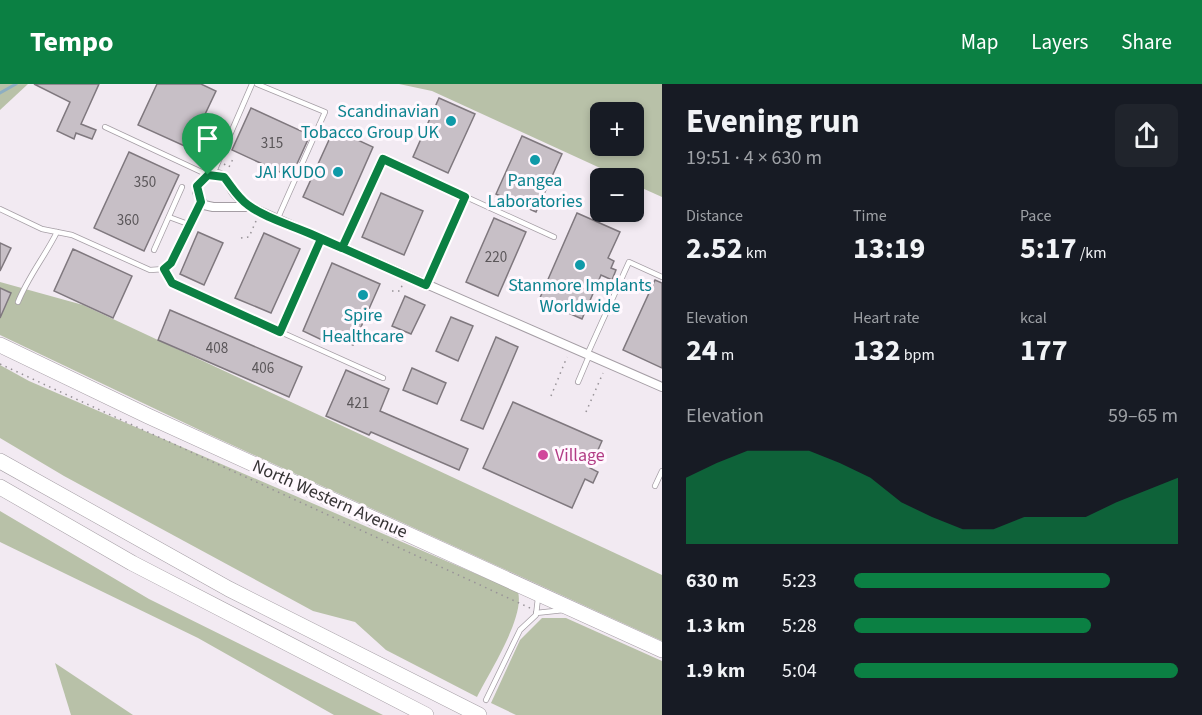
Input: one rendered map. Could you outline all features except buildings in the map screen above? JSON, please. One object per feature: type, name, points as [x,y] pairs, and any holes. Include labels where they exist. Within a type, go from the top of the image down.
[{"type":"highway","name":"North Western Avenue","points":[[0,345],[148,416],[662,650]]},
{"type":"highway","points":[[0,461],[219,584],[478,715]]},
{"type":"highway","points":[[0,487],[142,569],[426,715]]},
{"type":"street","points":[[250,207],[208,207],[201,202],[197,186],[211,174],[224,177],[230,187],[250,207],[662,387]]},
{"type":"street","points":[[217,207],[229,197],[230,187]]},
{"type":"lane","points":[[105,127],[211,174],[252,84]]},
{"type":"lane","points":[[257,84],[325,112],[278,220]]},
{"type":"lane","points":[[342,248],[383,159],[554,237]]},
{"type":"lane","points":[[154,250],[182,187]]},
{"type":"lane","points":[[426,285],[465,197]]},
{"type":"lane","points":[[0,209],[42,229],[72,235],[150,270],[164,269],[171,263],[188,224],[201,202]]},
{"type":"lane","points":[[169,216],[188,224]]},
{"type":"lane","points":[[18,302],[28,279],[46,255],[57,232]]},
{"type":"lane","points":[[280,332],[321,239]]},
{"type":"lane","points":[[578,382],[629,262],[662,277]]},
{"type":"lane","points":[[164,269],[172,283],[382,378]]},
{"type":"lane","points":[[655,486],[662,471]]},
{"type":"lane","points":[[486,700],[520,630],[536,614],[539,594]]},
{"type":"lane","points":[[536,614],[573,610]]},
{"type":"path","points":[[218,162],[229,167],[233,159]]},
{"type":"path","points":[[241,238],[249,237],[261,212]]},
{"type":"path","points":[[392,291],[400,291],[405,276]]},
{"type":"path","points":[[551,396],[571,348]]},
{"type":"path","points":[[0,364],[528,606],[536,614]]},
{"type":"path","points":[[586,412],[607,364]]},
{"type":"green space","points":[[0,84],[28,84],[0,110]]},
{"type":"green space","points":[[399,84],[662,84],[662,197],[644,189],[644,168],[600,168],[432,91]]},
{"type":"green space","points":[[0,282],[83,305],[662,575],[662,641],[208,434],[0,335]]},
{"type":"green space","points":[[0,365],[29,381],[518,592],[519,603],[511,630],[477,697],[386,650],[355,622],[313,611],[64,476],[0,438]]},
{"type":"green space","points":[[0,511],[149,599],[383,715],[334,715],[198,638],[0,542]]},
{"type":"green space","points":[[542,618],[566,618],[662,661],[662,715],[516,715],[491,703],[520,640]]},
{"type":"green space","points":[[55,663],[133,715],[71,715]]},
{"type":"waterway","points":[[0,93],[16,84]]},
{"type":"place","name":"Scandinavian Tobacco Group UK","points":[[451,121]]},
{"type":"place","name":"Pangea Laboratories","points":[[535,160]]},
{"type":"place","name":"JAI KUDO","points":[[338,172]]},
{"type":"place","name":"Stanmore Implants Worldwide","points":[[580,265]]},
{"type":"place","name":"Spire Healthcare","points":[[363,295]]},
{"type":"place","name":"Village","points":[[543,455]]},
{"type":"route","points":[[208,175],[199,181],[197,192],[201,202],[195,208],[171,263],[164,269],[166,275],[172,283],[280,332],[321,239],[342,248],[383,159],[465,197],[426,285],[321,239],[278,220],[250,207],[236,195],[224,177],[208,175]]}]
